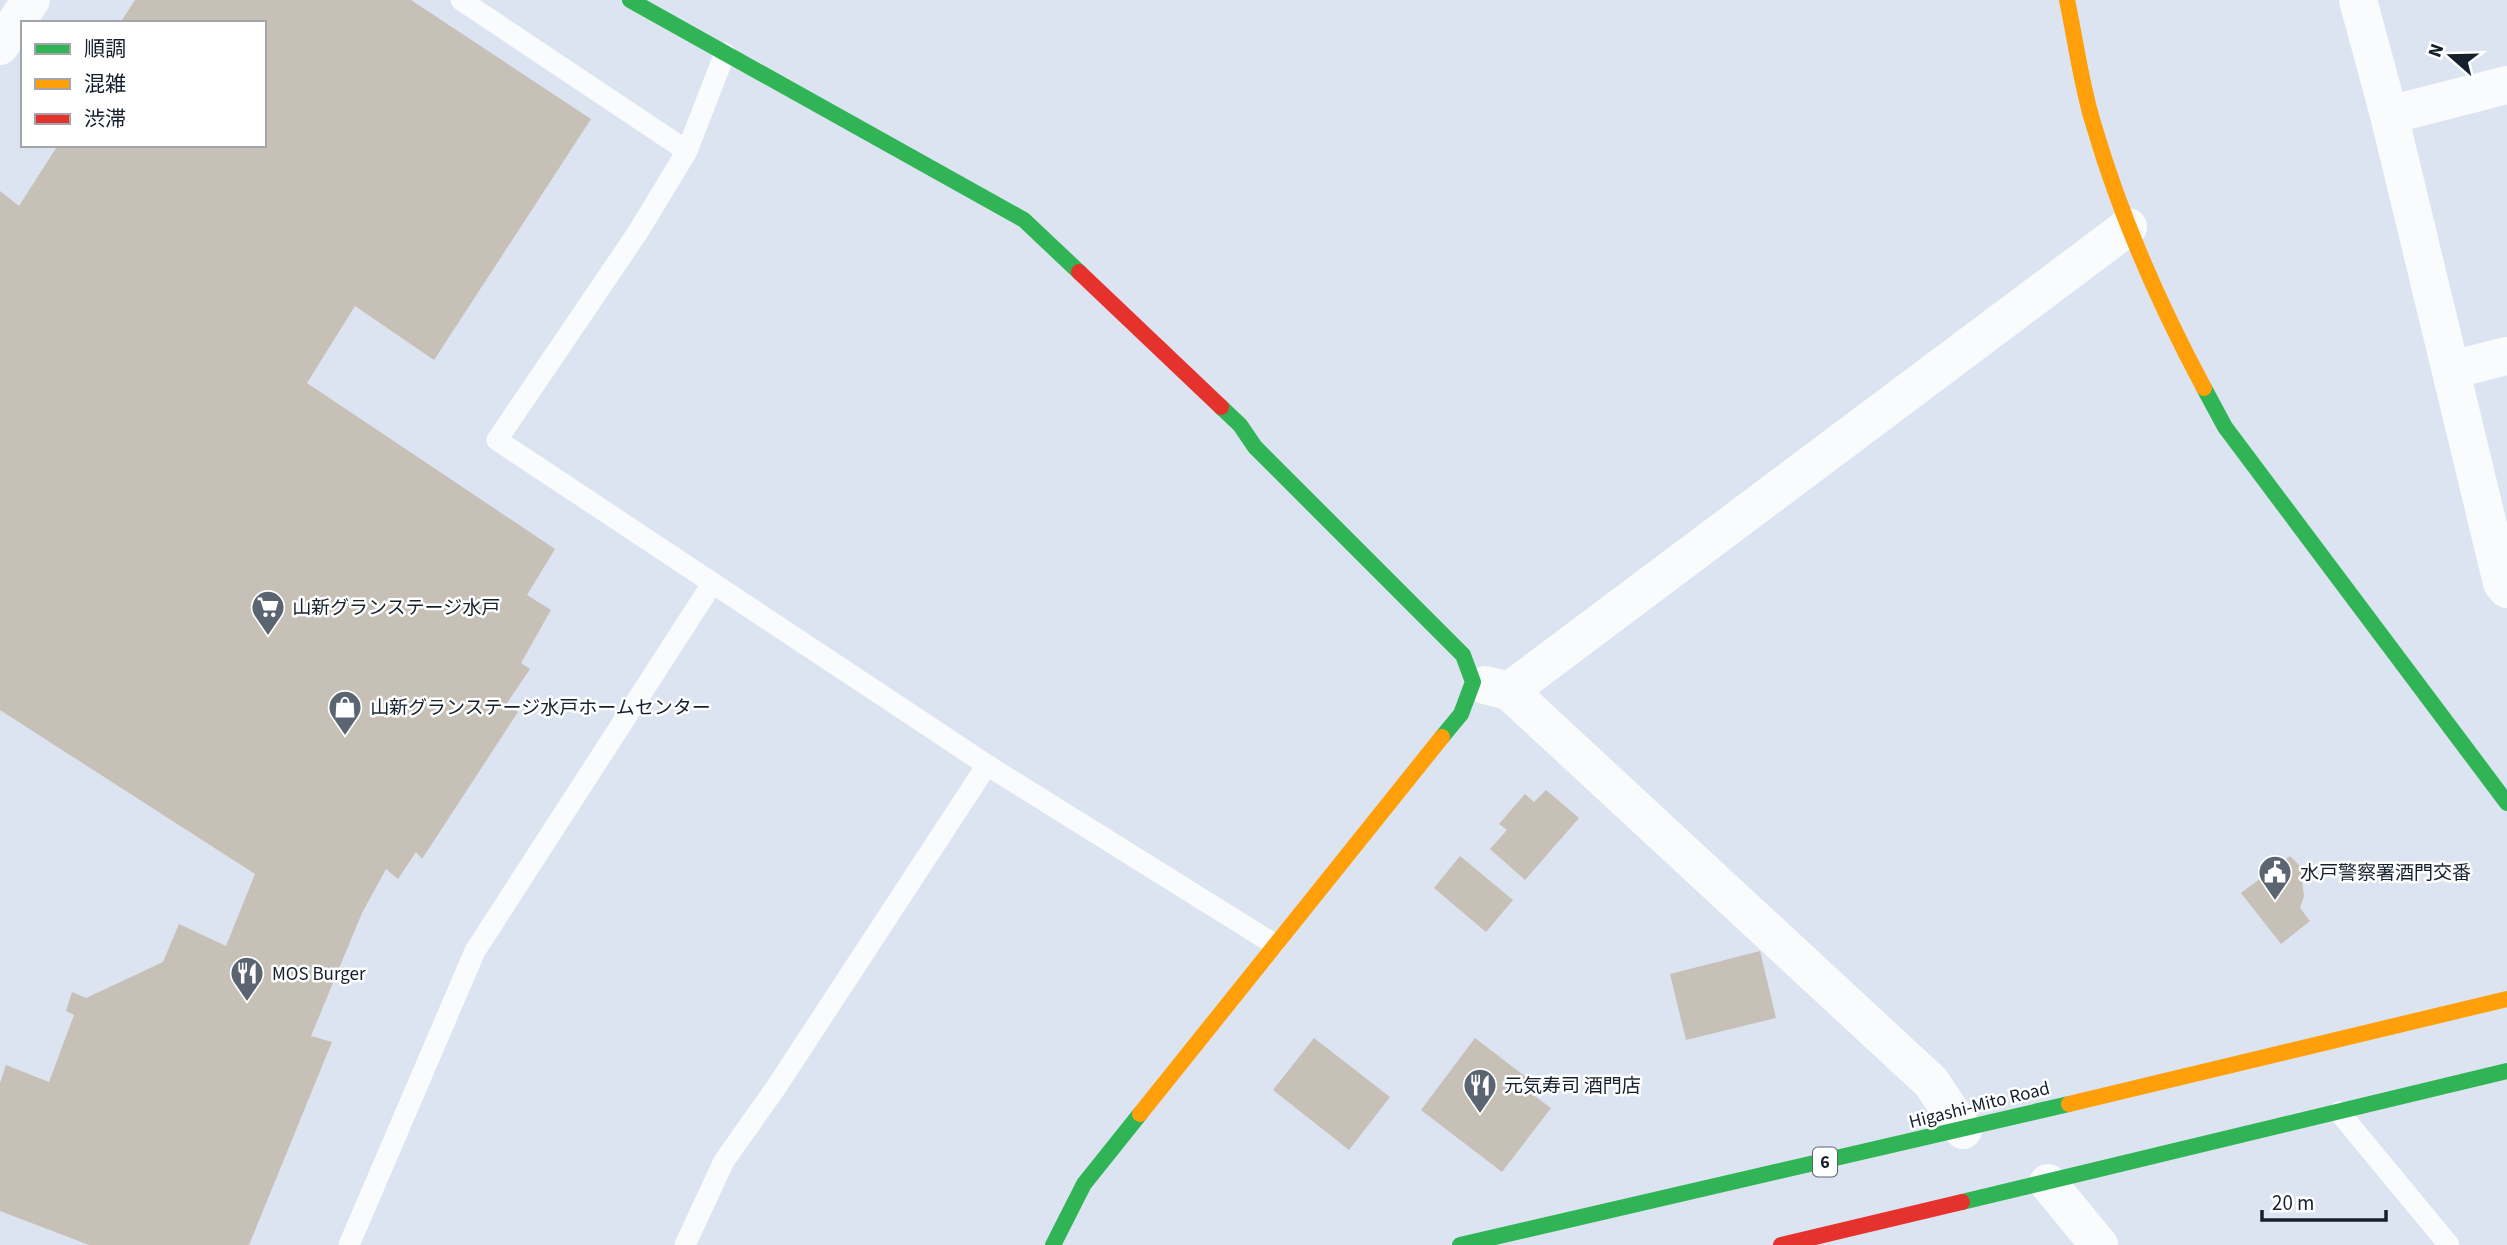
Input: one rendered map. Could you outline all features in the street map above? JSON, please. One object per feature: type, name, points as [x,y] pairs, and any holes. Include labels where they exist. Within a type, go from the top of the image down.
[{"type":"main road","points":[[630,0],[1034,228],[1240,425],[1255,447],[1463,655],[1473,682],[1461,714],[1084,1184],[1053,1245]]},
{"type":"main road","points":[[2067,0],[2093,124],[2128,227],[2164,314],[2225,427],[2507,803]]},
{"type":"main road","name":"Higashi-Mito Road","points":[[1460,1245],[1964,1130],[2507,999]]},
{"type":"main road","points":[[1781,1245],[2507,1071]]},
{"type":"street","points":[[0,46],[31,0]]},
{"type":"street","points":[[2358,0],[2389,115],[2502,583],[2507,589]]},
{"type":"street","points":[[2389,115],[2507,85]]},
{"type":"street","points":[[1509,691],[2128,227]]},
{"type":"street","points":[[2451,370],[2507,356]]},
{"type":"street","points":[[1473,682],[1509,691],[1931,1082],[1964,1130]]},
{"type":"street","points":[[2048,1183],[2099,1245]]},
{"type":"lane","points":[[461,0],[687,151]]},
{"type":"lane","points":[[725,53],[687,151],[638,232],[497,440],[987,765],[1274,944]]},
{"type":"lane","points":[[349,1245],[475,951],[712,584]]},
{"type":"lane","points":[[685,1245],[724,1161],[775,1089],[987,765]]},
{"type":"lane","points":[[2339,1112],[2449,1245]]},
{"type":"building","name":"山新グランステージ水戸","points":[[135,0],[411,0],[591,119],[434,360],[355,306],[307,383],[555,549],[527,595],[551,610],[521,663],[530,669],[507,703],[518,712],[422,859],[416,852],[398,879],[386,869],[362,913],[311,1036],[332,1042],[249,1245],[89,1245],[0,1211],[0,1083],[6,1065],[49,1082],[74,1015],[66,1011],[72,992],[86,998],[163,962],[179,924],[226,946],[255,874],[0,710],[0,191],[19,206],[57,147],[266,147],[266,21],[121,21]]},
{"type":"building","points":[[1546,790],[1579,818],[1525,880],[1490,849],[1507,830],[1499,824],[1525,794],[1534,802]]},
{"type":"building","points":[[1460,856],[1513,900],[1486,932],[1434,888]]},
{"type":"building","name":"水戸警察署酒門交番","points":[[2290,856],[2300,866],[2304,896],[2300,908],[2310,921],[2281,944],[2241,893]]},
{"type":"building","points":[[1760,951],[1776,1018],[1686,1040],[1670,974]]},
{"type":"building","points":[[1314,1038],[1390,1097],[1349,1150],[1273,1090]]},
{"type":"building","points":[[1475,1038],[1535,1084],[1529,1092],[1551,1108],[1502,1172],[1421,1110]]},
{"type":"traffic: fast","points":[[630,0],[1024,220],[1079,272]]},
{"type":"traffic: fast","points":[[2204,388],[2225,427],[2507,803]]},
{"type":"traffic: fast","points":[[1221,407],[1240,425],[1255,447],[1463,655],[1473,682],[1461,714],[1442,737]]},
{"type":"traffic: fast","points":[[1962,1202],[2507,1071]]},
{"type":"traffic: fast","points":[[1460,1245],[2069,1104]]},
{"type":"traffic: fast","points":[[1053,1245],[1084,1184],[1140,1114]]},
{"type":"traffic: slow","points":[[2067,0],[2089,111],[2116,194],[2157,292],[2204,388]]},
{"type":"traffic: slow","points":[[1140,1114],[1442,737]]},
{"type":"traffic: slow","points":[[2069,1104],[2507,999]]},
{"type":"traffic: jam","points":[[1079,272],[1221,407]]},
{"type":"traffic: jam","points":[[1781,1245],[1962,1202]]},
{"type":"place","name":"山新グランステージ水戸","points":[[268,637]]},
{"type":"place","name":"山新グランステージ水戸ホームセンター","points":[[345,737]]},
{"type":"place","name":"水戸警察署酒門交番","points":[[2275,902]]},
{"type":"place","name":"MOS Burger","points":[[247,1003]]},
{"type":"place","name":"元気寿司 酒門店","points":[[1480,1115]]}]
